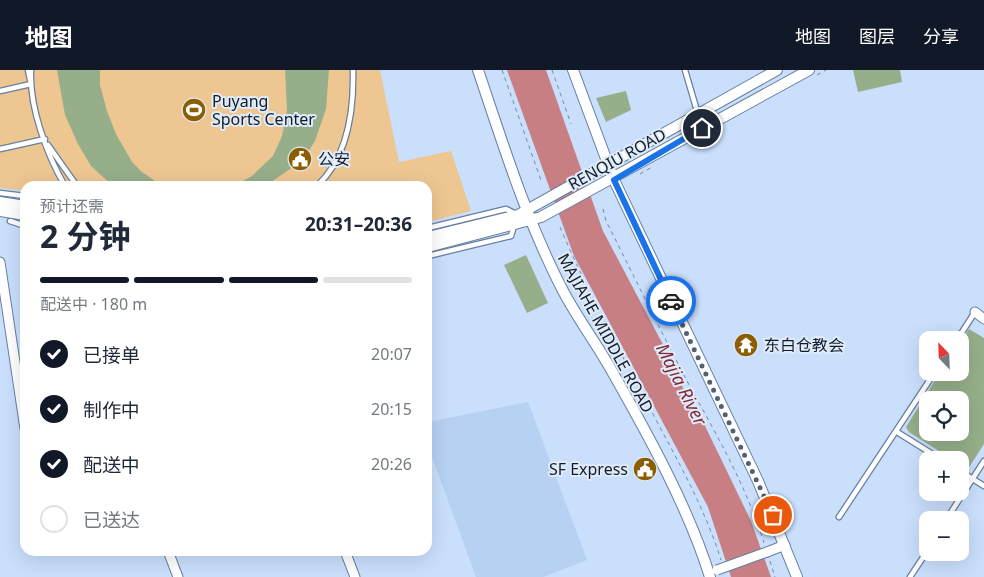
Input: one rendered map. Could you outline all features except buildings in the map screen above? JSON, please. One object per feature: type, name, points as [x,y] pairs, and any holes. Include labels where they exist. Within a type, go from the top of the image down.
[{"type":"street","name":"MAJIAHE MIDDLE ROAD","points":[[478,70],[524,213],[536,219],[563,291],[608,365],[681,502],[715,572]]},
{"type":"street","points":[[573,70],[614,180],[758,481],[797,577]]},
{"type":"street","name":"RENQIU ROAD","points":[[432,246],[524,213],[777,70]]},
{"type":"street","name":"RENQIU ROAD","points":[[432,236],[524,213],[536,219],[614,180],[702,128],[809,70]]},
{"type":"street","points":[[0,202],[20,205]]},
{"type":"street","points":[[0,211],[20,214]]},
{"type":"street","points":[[0,262],[20,396]]},
{"type":"street","points":[[975,312],[984,319]]},
{"type":"street","points":[[715,572],[784,545]]},
{"type":"street","points":[[170,556],[178,577]]},
{"type":"street","points":[[347,556],[355,577]]},
{"type":"lane","points":[[28,70],[49,155],[62,181]]},
{"type":"lane","points":[[31,84],[32,70]]},
{"type":"lane","points":[[320,181],[336,160],[346,135],[351,114],[353,70]]},
{"type":"lane","points":[[685,70],[702,128]]},
{"type":"lane","points":[[0,91],[31,84]]},
{"type":"lane","points":[[0,150],[45,140]]},
{"type":"lane","points":[[45,140],[74,181]]},
{"type":"lane","points":[[0,193],[20,195]]},
{"type":"lane","points":[[432,227],[506,209],[524,213],[511,236],[432,255]]},
{"type":"lane","points":[[10,222],[20,225]]},
{"type":"lane","points":[[963,331],[975,312]]},
{"type":"lane","points":[[839,517],[929,381]]},
{"type":"lane","points":[[897,432],[928,451]]},
{"type":"lane","points":[[952,511],[984,461]]},
{"type":"lane","points":[[969,477],[984,486]]},
{"type":"lane","points":[[910,577],[921,561]]},
{"type":"path","points":[[502,70],[542,183]]},
{"type":"path","points":[[552,70],[572,124]]},
{"type":"path","points":[[603,209],[606,221],[754,509],[775,577]]},
{"type":"path","points":[[560,227],[582,281],[710,524],[715,572]]},
{"type":"shaded area","name":"Puyang Sports Center","points":[[0,70],[380,70],[399,162],[451,151],[471,211],[432,221],[432,181],[20,181],[20,190],[0,188]]},
{"type":"shaded area","points":[[507,70],[546,70],[603,231],[677,371],[675,372],[688,398],[691,397],[751,521],[771,577],[731,577],[708,507],[574,256]]},
{"type":"shaded area","points":[[528,402],[587,560],[543,577],[476,577],[432,457],[432,421]]},
{"type":"way so far","points":[[671,301],[773,515]]},
{"type":"place","name":"Puyang Sports Center","points":[[194,110]]},
{"type":"place","name":"公安","points":[[300,159]]},
{"type":"place","name":"东白仓教会","points":[[746,345]]},
{"type":"place","name":"SF Express","points":[[645,469]]},
{"type":"route","points":[[671,301],[614,180],[702,128]]},
{"type":"water label","name":"Majia River","points":[[682,384]]}]
